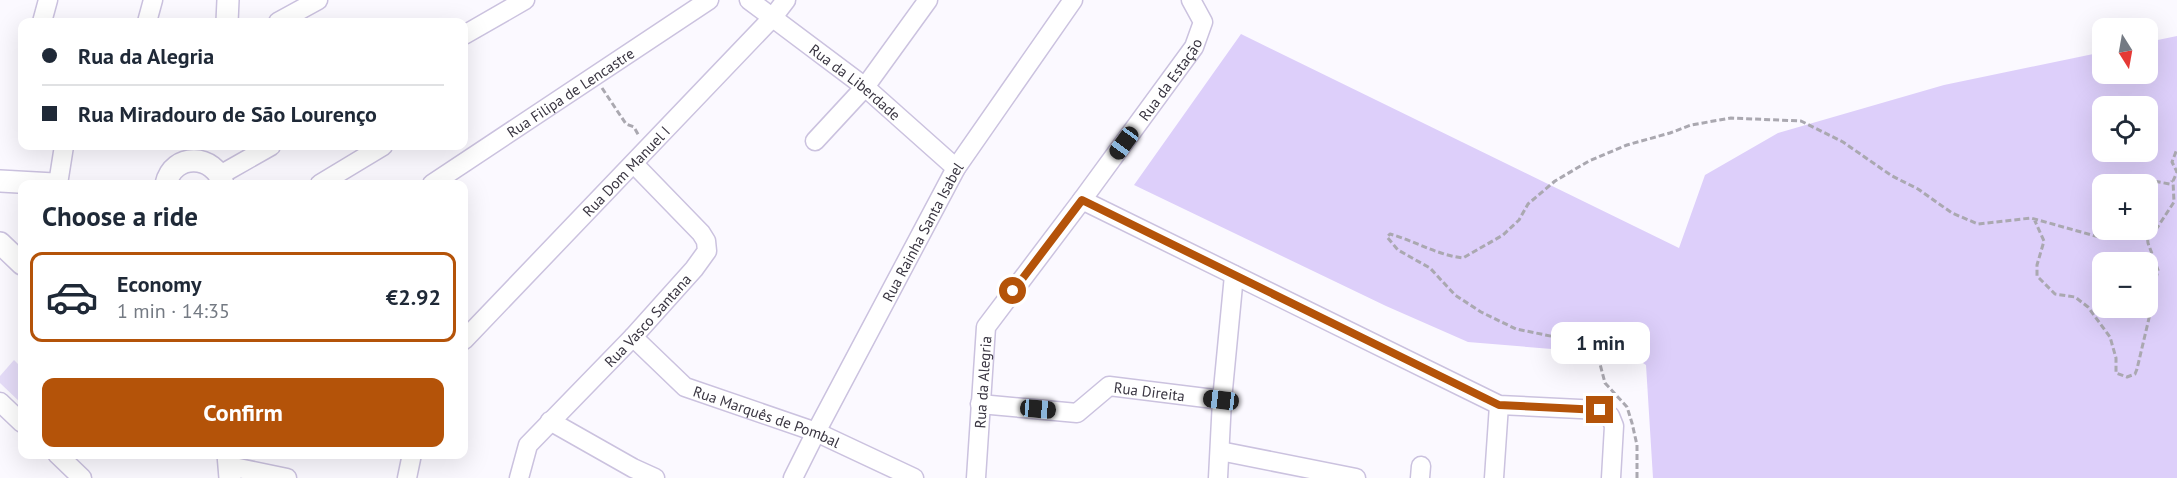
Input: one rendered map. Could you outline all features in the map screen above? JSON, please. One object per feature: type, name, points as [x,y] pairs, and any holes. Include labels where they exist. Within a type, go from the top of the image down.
[{"type":"street","points":[[43,18],[48,0]]},
{"type":"street","points":[[148,18],[153,0]]},
{"type":"street","points":[[227,18],[228,0]]},
{"type":"street","points":[[285,18],[318,0]]},
{"type":"street","points":[[468,33],[525,0]]},
{"type":"street","name":"Rua Filipa de Lencastre","points":[[438,180],[709,0]]},
{"type":"street","name":"Rua da Liberdade","points":[[749,0],[865,87],[956,168]]},
{"type":"street","name":"Rua Dom Manuel I","points":[[468,336],[773,17],[786,0]]},
{"type":"street","points":[[815,141],[865,87],[928,0]]},
{"type":"street","name":"Rua Rainha Santa Isabel","points":[[793,478],[956,168],[1073,0]]},
{"type":"street","name":"Rua da Estação","points":[[1053,238],[1194,47],[1203,22],[1191,0]]},
{"type":"street","points":[[57,180],[63,150]]},
{"type":"street","points":[[169,178],[188,150]]},
{"type":"street","points":[[207,150],[219,176]]},
{"type":"street","points":[[219,176],[264,150]]},
{"type":"street","points":[[327,180],[376,150]]},
{"type":"street","name":"Rua Vasco Santana","points":[[519,478],[528,446],[633,337],[694,269],[707,251],[706,241],[701,233],[640,157]]},
{"type":"street","points":[[169,178],[177,166],[192,160],[200,161],[219,176]]},
{"type":"street","points":[[0,181],[18,182]]},
{"type":"street","points":[[1082,200],[1499,405],[1600,410],[1610,416],[1614,426],[1611,478]]},
{"type":"street","name":"Rua da Alegria","points":[[976,478],[986,327],[1053,238]]},
{"type":"street","points":[[0,243],[18,260]]},
{"type":"street","points":[[1218,478],[1221,400],[1234,274]]},
{"type":"street","name":"Rua Marquês de Pombal","points":[[633,337],[685,387],[816,432],[914,478]]},
{"type":"street","name":"Rua Direita","points":[[980,404],[1077,413],[1109,386],[1221,400]]},
{"type":"street","points":[[0,402],[18,419]]},
{"type":"street","points":[[1494,478],[1499,405]]},
{"type":"street","points":[[550,421],[632,473],[655,478]]},
{"type":"street","points":[[1220,451],[1356,478]]},
{"type":"street","points":[[62,459],[82,478]]},
{"type":"street","points":[[407,478],[411,459]]},
{"type":"street","points":[[227,463],[287,478]]},
{"type":"path","points":[[594,76],[626,124],[634,127],[640,142],[640,157]]},
{"type":"path","points":[[1637,478],[1637,445],[1627,407],[1605,383],[1595,345],[1516,329],[1481,312],[1455,295],[1430,268],[1398,250],[1387,237],[1390,234],[1401,237],[1436,252],[1463,258],[1503,235],[1519,220],[1528,204],[1555,181],[1589,161],[1627,145],[1670,133],[1691,124],[1731,118],[1800,121],[1843,141],[1892,176],[1918,189],[1952,213],[1978,224],[2034,219],[2092,235]]},
{"type":"path","points":[[2158,226],[2174,202],[2173,181],[2177,174],[2172,162],[2177,149]]},
{"type":"path","points":[[2158,182],[2170,184],[2173,181]]},
{"type":"path","points":[[2034,219],[2044,241],[2037,265],[2037,276],[2055,294],[2075,297],[2088,307],[2110,337],[2116,358],[2116,373],[2127,377],[2135,374],[2137,369],[2150,314],[2148,302],[2157,276],[2157,264],[2148,240]]},
{"type":"shaded area","points":[[1241,34],[1679,248],[1705,175],[1778,133],[1944,85],[2092,54],[2092,84],[2158,84],[2158,40],[2177,36],[2177,478],[1653,478],[1646,365],[1625,351],[1564,350],[1468,342],[1386,306],[1134,185]]},
{"type":"building","points":[[14,360],[18,364],[18,400],[0,383],[0,376]]},
{"type":"route","points":[[1013,291],[1082,200],[1499,405],[1600,410]]}]
